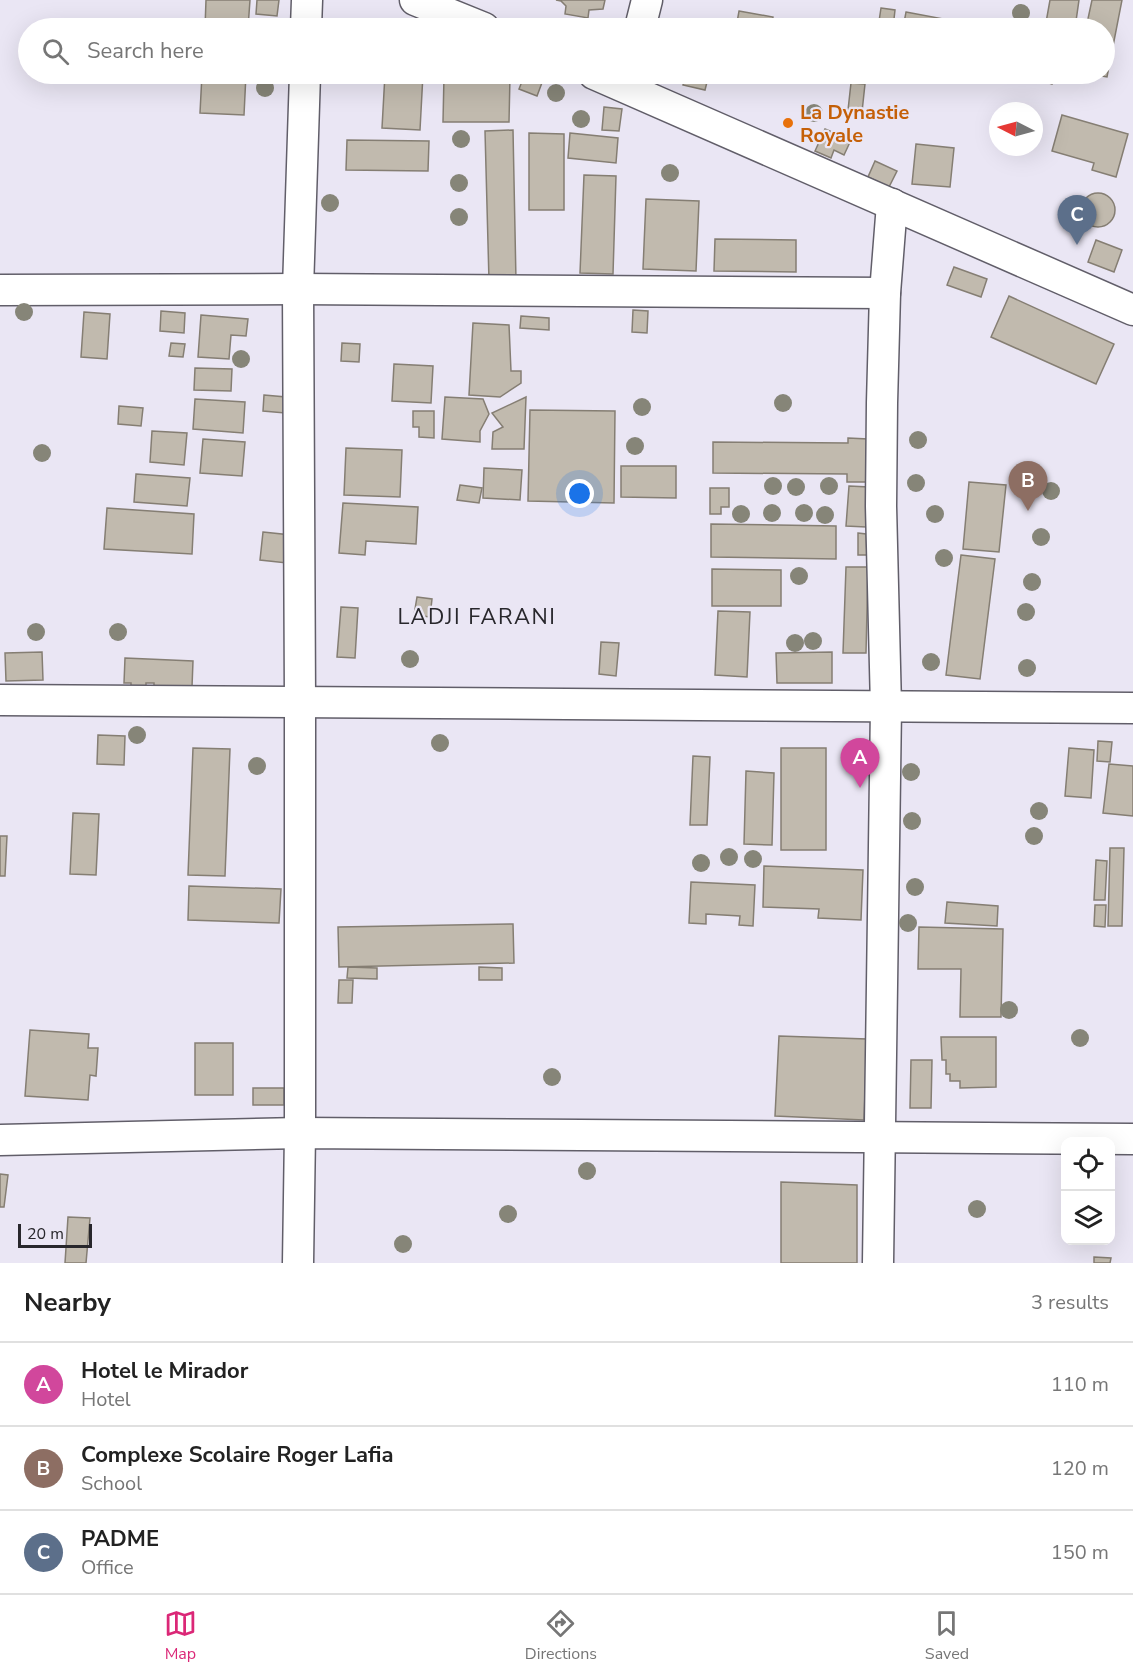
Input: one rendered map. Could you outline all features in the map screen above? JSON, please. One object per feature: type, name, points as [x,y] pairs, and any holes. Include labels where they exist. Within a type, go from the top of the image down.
[{"type":"street","points":[[306,18],[307,0]]},
{"type":"street","points":[[415,0],[459,18]]},
{"type":"street","points":[[642,18],[647,0]]},
{"type":"street","points":[[297,1263],[300,1133],[298,289],[305,84]]},
{"type":"street","points":[[637,84],[892,204],[1133,310]]},
{"type":"street","points":[[878,1263],[878,1137],[886,707],[881,506],[885,293],[892,204]]},
{"type":"street","points":[[0,290],[298,289],[885,293]]},
{"type":"street","points":[[0,700],[300,700],[1133,708]]},
{"type":"street","points":[[0,1140],[300,1133],[1133,1139]]},
{"type":"building","points":[[206,0],[250,0],[249,18],[205,18]]},
{"type":"building","points":[[257,0],[279,0],[277,16],[256,14]]},
{"type":"building","points":[[556,0],[605,0],[603,9],[589,10],[588,18],[565,14],[566,6]]},
{"type":"building","points":[[1050,0],[1079,0],[1076,18],[1047,18]]},
{"type":"building","points":[[1092,0],[1122,0],[1115,36],[1115,18],[1088,18]]},
{"type":"building","points":[[881,8],[895,10],[894,18],[880,18]]},
{"type":"building","points":[[739,11],[773,17],[773,18],[738,18]]},
{"type":"building","points":[[906,12],[938,18],[905,18]]},
{"type":"building","points":[[201,84],[246,84],[244,115],[200,113]]},
{"type":"building","points":[[384,84],[422,84],[420,130],[382,128]]},
{"type":"building","points":[[444,84],[510,84],[509,122],[443,122]]},
{"type":"building","points":[[521,84],[542,84],[537,96],[519,89]]},
{"type":"building","points":[[683,84],[706,84],[705,90]]},
{"type":"building","points":[[851,84],[865,84],[862,112],[848,110]]},
{"type":"building","points":[[604,107],[622,109],[619,131],[602,130]]},
{"type":"building","points":[[1062,115],[1128,134],[1116,177],[1092,170],[1094,163],[1052,151]]},
{"type":"building","points":[[825,129],[851,140],[844,155],[834,150],[831,158],[815,151]]},
{"type":"building","points":[[513,130],[516,281],[489,281],[485,131]]},
{"type":"building","points":[[529,133],[564,134],[564,210],[529,210]]},
{"type":"building","points":[[570,133],[618,138],[616,163],[568,158]]},
{"type":"building","points":[[347,140],[429,141],[428,171],[346,170]]},
{"type":"building","points":[[916,144],[954,148],[950,187],[912,184]]},
{"type":"building","points":[[875,161],[897,171],[889,187],[868,177]]},
{"type":"building","points":[[584,175],[616,176],[613,274],[580,273]]},
{"type":"building","points":[[1098,193],[1110,198],[1115,210],[1110,222],[1098,227],[1086,222],[1081,210],[1086,198]]},
{"type":"building","points":[[646,199],[699,201],[696,271],[643,269]]},
{"type":"building","points":[[715,239],[796,240],[796,272],[714,271]]},
{"type":"building","points":[[1096,240],[1122,250],[1114,272],[1088,262]]},
{"type":"building","points":[[954,267],[987,279],[981,297],[947,285]]},
{"type":"building","points":[[1009,296],[1114,344],[1096,384],[991,337]]},
{"type":"building","points":[[633,310],[648,311],[647,333],[632,332]]},
{"type":"building","points":[[161,311],[185,313],[184,333],[160,331]]},
{"type":"building","points":[[84,312],[110,314],[107,359],[81,357]]},
{"type":"building","points":[[201,315],[248,319],[246,336],[231,335],[229,359],[198,357]]},
{"type":"building","points":[[521,316],[549,318],[549,330],[520,328]]},
{"type":"building","points":[[473,323],[509,325],[511,371],[521,371],[521,383],[500,397],[469,395]]},
{"type":"building","points":[[171,343],[185,344],[183,357],[169,356]]},
{"type":"building","points":[[342,343],[360,344],[359,362],[341,361]]},
{"type":"building","points":[[394,364],[433,366],[431,403],[392,401]]},
{"type":"building","points":[[195,368],[232,369],[231,391],[194,390]]},
{"type":"building","points":[[264,395],[286,397],[285,413],[263,411]]},
{"type":"building","points":[[445,397],[483,399],[489,414],[480,431],[480,442],[442,439]]},
{"type":"building","points":[[526,397],[524,449],[492,449],[493,432],[503,427],[492,413]]},
{"type":"building","points":[[195,399],[245,402],[243,433],[193,429]]},
{"type":"building","points":[[119,406],[143,408],[141,426],[118,424]]},
{"type":"building","points":[[530,410],[615,411],[614,503],[528,501]]},
{"type":"building","points":[[413,411],[434,411],[434,438],[419,437],[419,427],[413,427]]},
{"type":"building","points":[[152,431],[187,433],[184,465],[150,462]]},
{"type":"building","points":[[848,438],[868,439],[868,482],[847,482],[847,474],[713,473],[713,442],[848,443]]},
{"type":"building","points":[[203,439],[245,442],[242,476],[200,473]]},
{"type":"building","points":[[346,448],[402,450],[400,497],[344,495]]},
{"type":"building","points":[[621,466],[676,466],[676,498],[621,497]]},
{"type":"building","points":[[484,468],[522,470],[520,500],[483,498]]},
{"type":"building","points":[[136,474],[190,478],[187,506],[134,502]]},
{"type":"building","points":[[969,482],[1006,485],[999,552],[963,549]]},
{"type":"building","points":[[460,485],[482,488],[479,503],[457,500]]},
{"type":"building","points":[[849,486],[869,487],[866,527],[846,526]]},
{"type":"building","points":[[710,488],[729,488],[729,507],[721,507],[721,514],[710,514]]},
{"type":"building","points":[[343,503],[418,507],[416,544],[366,541],[365,555],[339,553]]},
{"type":"building","points":[[107,508],[194,514],[192,554],[104,549]]},
{"type":"building","points":[[711,524],[836,526],[836,559],[711,557]]},
{"type":"building","points":[[263,532],[291,535],[287,563],[260,560]]},
{"type":"building","points":[[858,533],[866,534],[867,555],[858,555]]},
{"type":"building","points":[[961,555],[995,559],[980,679],[946,675]]},
{"type":"building","points":[[846,567],[868,567],[866,653],[843,653]]},
{"type":"building","points":[[712,569],[781,570],[781,606],[712,606]]},
{"type":"building","points":[[417,597],[432,599],[430,617],[414,615]]},
{"type":"building","points":[[341,607],[358,608],[355,658],[337,657]]},
{"type":"building","points":[[718,611],[750,612],[747,677],[715,675]]},
{"type":"building","points":[[601,642],[619,643],[616,676],[599,674]]},
{"type":"building","points":[[42,652],[43,680],[6,681],[5,653]]},
{"type":"building","points":[[832,652],[832,683],[777,683],[776,653]]},
{"type":"building","points":[[125,658],[193,661],[192,687],[154,686],[154,683],[146,683],[146,687],[124,683]]},
{"type":"building","points":[[98,735],[125,736],[124,765],[97,764]]},
{"type":"building","points":[[1098,741],[1112,742],[1110,762],[1097,761]]},
{"type":"building","points":[[193,748],[230,749],[225,876],[188,875]]},
{"type":"building","points":[[781,748],[826,748],[826,850],[781,850]]},
{"type":"building","points":[[1069,748],[1094,750],[1091,798],[1065,796]]},
{"type":"building","points":[[693,756],[710,757],[707,825],[690,825]]},
{"type":"building","points":[[1109,764],[1133,766],[1133,816],[1103,813]]},
{"type":"building","points":[[746,771],[774,773],[772,845],[744,844]]},
{"type":"building","points":[[73,813],[99,814],[96,875],[70,874]]},
{"type":"building","points":[[0,836],[7,836],[5,876],[0,876]]},
{"type":"building","points":[[1110,848],[1124,848],[1122,926],[1108,926]]},
{"type":"building","points":[[1096,860],[1107,861],[1105,900],[1094,900]]},
{"type":"building","points":[[764,866],[863,870],[861,920],[818,918],[819,909],[763,907]]},
{"type":"building","points":[[691,882],[755,885],[753,926],[739,925],[740,916],[706,914],[706,924],[689,923]]},
{"type":"building","points":[[189,886],[281,889],[279,923],[188,920]]},
{"type":"building","points":[[947,902],[998,906],[997,926],[945,923]]},
{"type":"building","points":[[1095,905],[1106,905],[1105,927],[1094,926]]},
{"type":"building","points":[[513,924],[514,963],[339,967],[338,927]]},
{"type":"building","points":[[919,927],[1003,929],[1001,1017],[960,1017],[961,969],[918,969]]},
{"type":"building","points":[[348,967],[377,968],[377,979],[347,978]]},
{"type":"building","points":[[479,967],[502,968],[502,980],[479,980]]},
{"type":"building","points":[[339,980],[353,980],[352,1003],[338,1003]]},
{"type":"building","points":[[30,1030],[89,1034],[88,1048],[98,1048],[96,1076],[90,1075],[88,1100],[25,1096]]},
{"type":"building","points":[[779,1036],[867,1039],[864,1120],[775,1116]]},
{"type":"building","points":[[941,1037],[996,1037],[996,1087],[960,1088],[960,1081],[950,1081],[950,1074],[946,1074],[946,1060],[942,1060]]},
{"type":"building","points":[[195,1043],[233,1043],[233,1095],[195,1095]]},
{"type":"building","points":[[911,1060],[932,1060],[931,1108],[910,1108]]},
{"type":"building","points":[[253,1088],[284,1088],[284,1105],[253,1105]]},
{"type":"building","points":[[0,1174],[8,1175],[4,1207],[0,1207]]},
{"type":"building","points":[[781,1182],[857,1185],[857,1263],[781,1263]]},
{"type":"building","points":[[68,1217],[90,1218],[86,1263],[65,1263]]},
{"type":"building","points":[[1094,1257],[1111,1258],[1110,1263],[1094,1263]]},
{"type":"place","name":"La Dynastie Royale","points":[[788,123]]},
{"type":"place","name":"PADME","points":[[1077,245]]},
{"type":"place","name":"Complexe Scolaire Roger Lafia","points":[[1028,511]]},
{"type":"place","name":"Hotel le Mirador","points":[[860,788]]},
{"type":"district","name":"LADJI FARANI","points":[[477,617]]}]
